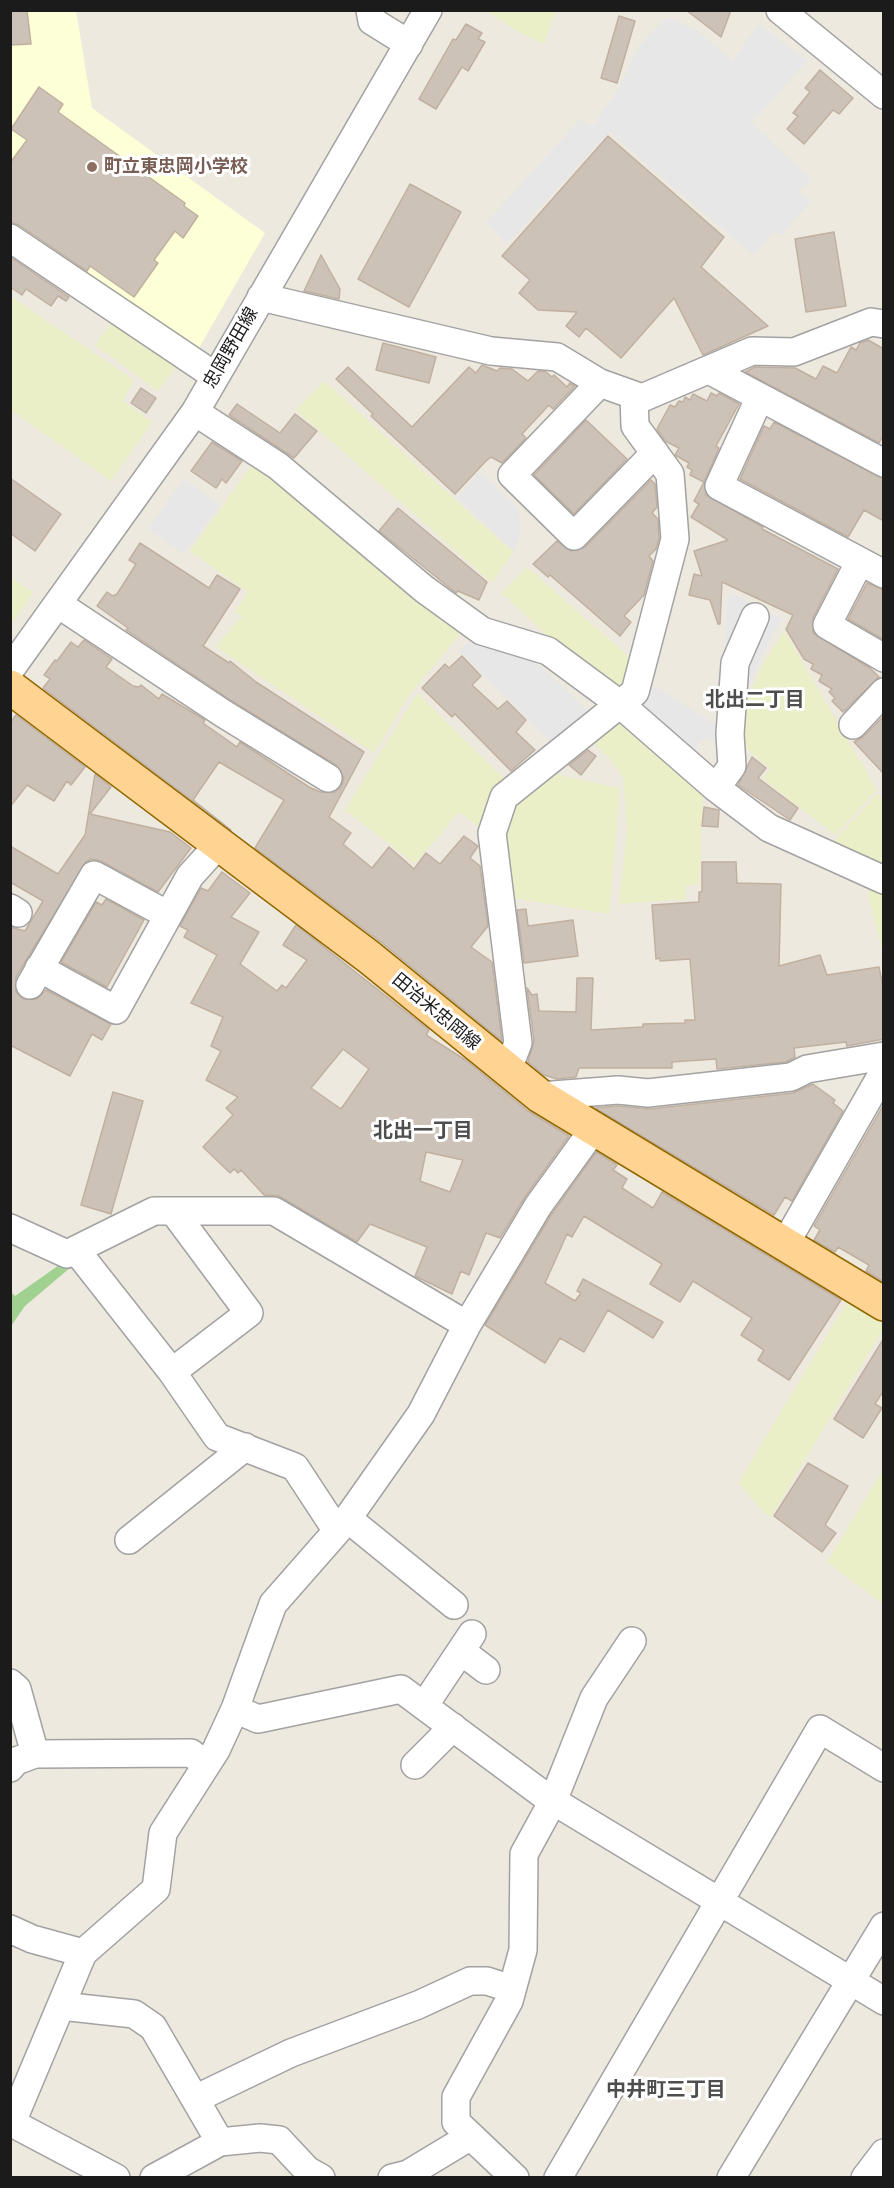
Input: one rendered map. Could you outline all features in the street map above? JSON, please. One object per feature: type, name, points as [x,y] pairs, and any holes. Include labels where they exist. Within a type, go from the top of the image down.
[{"type":"main road","name":"田治米忠岡線","points":[[10,687],[369,957],[507,1072],[540,1096],[784,1246],[884,1304]]},
{"type":"street","points":[[370,10],[372,21],[409,44]]},
{"type":"street","name":"忠岡野田線","points":[[10,670],[195,412],[428,10]]},
{"type":"street","points":[[780,10],[884,95]]},
{"type":"street","points":[[10,238],[215,376]]},
{"type":"street","points":[[261,297],[492,351],[557,357],[600,383],[642,398],[752,351],[794,352],[871,322],[884,324]]},
{"type":"street","points":[[708,370],[884,463]]},
{"type":"street","points":[[600,383],[512,475],[574,536],[654,453]]},
{"type":"street","points":[[507,1072],[518,1043],[492,833],[504,797],[635,692],[675,539],[670,474],[635,426],[634,396]]},
{"type":"street","points":[[760,397],[719,486],[872,567],[827,626],[884,658]]},
{"type":"street","points":[[195,412],[279,466],[424,590],[482,631],[548,651],[621,705],[716,788],[770,828],[884,880]]},
{"type":"street","points":[[58,604],[137,668],[218,722],[299,772],[328,778]]},
{"type":"street","points":[[716,788],[732,766],[730,734],[735,663],[755,617]]},
{"type":"street","points":[[853,725],[884,692]]},
{"type":"street","points":[[168,915],[94,875],[34,977],[116,1010],[190,876],[220,843]]},
{"type":"street","points":[[540,1096],[618,1090],[648,1093],[791,1077],[807,1069],[884,1056]]},
{"type":"street","points":[[784,1246],[884,1071]]},
{"type":"street","points":[[116,2178],[11,2122],[83,1953],[156,1889],[163,1833],[216,1750],[235,1709],[273,1604],[342,1525],[421,1414],[467,1325],[538,1206],[593,1130]]},
{"type":"street","points":[[10,1228],[67,1254],[154,1211],[237,1209],[274,1211],[467,1325]]},
{"type":"street","points":[[172,1372],[249,1313],[174,1212]]},
{"type":"street","points":[[76,1250],[172,1372],[217,1437],[295,1467],[342,1525],[454,1605]]},
{"type":"street","points":[[129,1540],[244,1448]]},
{"type":"street","points":[[515,2178],[456,2122],[456,2097],[509,2001],[523,1950],[524,1854],[554,1801],[594,1698],[632,1641]]},
{"type":"street","points":[[424,1706],[466,1643],[486,1670]]},
{"type":"street","points":[[10,1683],[17,1689],[35,1754]]},
{"type":"street","points":[[235,1709],[258,1719],[401,1689],[554,1801],[884,2001]]},
{"type":"street","points":[[416,1765],[453,1727]]},
{"type":"street","points":[[558,2178],[820,1730],[884,1768]]},
{"type":"street","points":[[10,1768],[16,1761],[35,1754],[191,1753],[205,1764]]},
{"type":"street","points":[[731,2178],[884,1926]]},
{"type":"street","points":[[10,1929],[32,1939],[83,1953]]},
{"type":"street","points":[[195,2099],[291,2054],[418,2005],[470,1981],[487,1981],[512,1989]]},
{"type":"street","points":[[61,2006],[134,2014],[153,2027],[220,2142]]},
{"type":"street","points":[[392,2178],[408,2174],[471,2136]]},
{"type":"street","points":[[154,2178],[220,2142],[260,2138],[279,2140],[307,2170],[321,2178]]},
{"type":"street","points":[[865,2178],[884,2153]]},
{"type":"shaded area","name":"町立東忠岡小学校","points":[[76,10],[92,108],[265,233],[195,355],[11,227],[11,11]]},
{"type":"shaded area","points":[[487,11],[555,11],[544,44],[517,31]]},
{"type":"shaded area","points":[[667,17],[697,30],[732,61],[759,24],[807,61],[751,123],[811,179],[798,192],[811,201],[780,236],[774,232],[753,255],[609,132],[506,245],[487,222],[580,119],[592,127],[619,88],[639,46]]},
{"type":"shaded area","points":[[10,296],[134,380],[123,401],[152,422],[111,481],[11,410]]},
{"type":"shaded area","points":[[117,315],[178,364],[158,391],[95,345]]},
{"type":"shaded area","points":[[324,381],[513,552],[492,583],[296,410]]},
{"type":"shaded area","points":[[255,461],[461,633],[408,697],[374,753],[216,647],[242,616],[235,611],[248,592],[190,551]]},
{"type":"shaded area","points":[[479,471],[518,509],[521,532],[514,551],[457,498]]},
{"type":"shaded area","points":[[184,479],[220,505],[184,554],[148,529]]},
{"type":"shaded area","points":[[527,567],[635,662],[618,693],[564,651],[502,593]]},
{"type":"shaded area","points":[[11,577],[33,593],[11,625]]},
{"type":"shaded area","points":[[732,593],[783,619],[761,657],[741,708],[723,699],[727,601]]},
{"type":"shaded area","points":[[784,631],[877,790],[835,835],[762,778],[770,769],[738,741],[738,723],[748,696],[763,664]]},
{"type":"shaded area","points":[[474,635],[530,656],[594,717],[557,748],[459,651]]},
{"type":"shaded area","points":[[644,680],[723,729],[715,743],[704,738],[691,754],[639,712]]},
{"type":"shaded area","points":[[417,693],[509,783],[488,834],[459,812],[415,864],[345,810]]},
{"type":"shaded area","points":[[617,714],[703,793],[699,884],[686,885],[686,899],[619,904],[627,829],[623,777],[609,758],[591,741]]},
{"type":"shaded area","points":[[549,773],[620,788],[609,914],[507,897],[500,839],[507,812]]},
{"type":"shaded area","points":[[878,793],[883,802],[883,869],[828,847]]},
{"type":"shaded area","points":[[871,885],[883,889],[883,954],[868,895]]},
{"type":"shaded area","points":[[849,1299],[883,1319],[883,1329],[770,1518],[738,1483]]},
{"type":"shaded area","points":[[883,1470],[883,1604],[827,1562]]},
{"type":"green space","points":[[62,1263],[69,1263],[71,1267],[25,1306],[11,1326],[11,1292],[15,1296]]},
{"type":"building","points":[[10,10],[27,10],[31,44],[10,45]]},
{"type":"building","points":[[686,10],[731,10],[721,37]]},
{"type":"building","points":[[619,16],[635,21],[617,83],[601,78]]},
{"type":"building","points":[[466,24],[482,33],[478,39],[485,42],[468,71],[462,67],[436,109],[419,99],[453,39],[456,40]]},
{"type":"building","points":[[820,70],[853,98],[839,114],[833,110],[804,144],[787,129],[798,116],[793,113],[810,92],[805,88]]},
{"type":"building","points":[[39,87],[63,104],[58,112],[185,203],[184,206],[198,216],[183,238],[175,231],[154,260],[158,263],[134,297],[90,266],[87,271],[19,225],[10,222],[10,163],[27,140],[11,129]]},
{"type":"building","points":[[608,136],[724,237],[701,267],[768,326],[703,355],[674,298],[621,358],[586,328],[579,337],[566,326],[577,312],[538,310],[519,293],[530,280],[502,256]]},
{"type":"building","points":[[410,184],[461,212],[409,307],[358,279]]},
{"type":"building","points":[[834,232],[846,306],[806,312],[795,239]]},
{"type":"building","points":[[321,255],[340,289],[339,299],[304,291]]},
{"type":"building","points":[[10,257],[69,297],[66,301],[58,296],[51,306],[26,289],[22,295],[10,287]]},
{"type":"building","points":[[868,340],[884,349],[884,434],[879,443],[745,372],[755,367],[795,368],[816,379],[823,366],[837,373],[851,347],[856,350],[860,343]]},
{"type":"building","points":[[383,343],[436,357],[429,383],[376,370]]},
{"type":"building","points":[[482,365],[497,371],[500,368],[512,369],[528,381],[538,371],[546,372],[552,377],[554,375],[567,387],[570,383],[575,386],[553,409],[549,405],[522,434],[526,438],[502,463],[491,457],[455,494],[371,416],[373,414],[336,379],[348,367],[412,427],[469,367],[476,373]]},
{"type":"building","points":[[141,388],[156,398],[146,413],[131,403]]},
{"type":"building","points":[[711,393],[717,396],[719,393],[739,404],[716,446],[719,448],[705,480],[706,495],[763,527],[762,529],[838,569],[813,618],[813,633],[870,668],[879,677],[843,712],[832,701],[835,698],[829,692],[832,689],[819,681],[822,675],[811,669],[813,664],[804,659],[786,629],[793,615],[722,582],[720,624],[718,624],[710,600],[689,595],[694,574],[702,576],[694,551],[728,540],[691,517],[699,504],[694,501],[704,482],[690,475],[692,470],[687,467],[689,463],[675,455],[679,448],[665,441],[657,429],[670,405],[675,407],[679,401],[683,402],[685,397],[690,400],[693,394],[707,401]]},
{"type":"building","points":[[237,404],[280,433],[295,414],[317,431],[294,458],[229,415]]},
{"type":"building","points":[[586,420],[627,459],[574,514],[534,475]]},
{"type":"building","points":[[774,422],[884,479],[884,521],[864,510],[848,537],[740,479],[764,426],[770,429]]},
{"type":"building","points":[[212,442],[242,461],[226,483],[222,479],[216,488],[191,471]]},
{"type":"building","points":[[10,478],[61,514],[35,551],[10,533]]},
{"type":"building","points":[[651,480],[655,484],[657,507],[652,513],[658,519],[659,538],[656,549],[649,556],[653,561],[644,595],[624,616],[631,622],[620,636],[550,575],[548,577],[533,564],[557,541],[571,551],[585,547]]},
{"type":"building","points":[[398,508],[487,582],[479,600],[458,591],[456,593],[379,531]]},
{"type":"building","points":[[140,543],[209,588],[217,575],[240,589],[203,646],[229,663],[230,661],[256,682],[364,752],[329,817],[351,833],[343,844],[372,868],[389,847],[414,869],[426,853],[440,864],[464,836],[478,846],[470,858],[480,866],[488,926],[471,947],[492,962],[502,1041],[381,942],[255,848],[284,800],[219,762],[193,800],[231,830],[43,688],[50,679],[44,675],[55,660],[57,661],[71,642],[78,647],[84,640],[112,659],[106,667],[133,686],[141,685],[159,699],[162,694],[205,720],[203,723],[237,747],[240,742],[320,792],[335,792],[341,787],[344,778],[336,765],[232,701],[126,630],[128,628],[97,606],[107,592],[113,596],[117,594],[136,564],[129,560]]},
{"type":"building","points":[[867,583],[884,590],[884,640],[848,619]]},
{"type":"building","points":[[462,656],[481,676],[472,685],[498,709],[507,701],[526,720],[516,732],[535,750],[511,771],[455,714],[452,717],[422,688],[445,664],[449,668]]},
{"type":"building","points":[[16,715],[85,767],[71,785],[67,781],[54,801],[27,785],[10,807],[10,723]]},
{"type":"building","points":[[884,716],[884,774],[854,742],[864,736]]},
{"type":"building","points":[[588,750],[596,756],[581,775],[569,765]]},
{"type":"building","points":[[752,757],[766,768],[758,778],[798,808],[790,820],[738,785]]},
{"type":"building","points":[[95,774],[111,787],[90,814],[170,832],[191,848],[158,892],[101,861],[91,859],[86,862],[16,977],[16,992],[23,999],[37,999],[46,990],[111,1024],[102,1040],[92,1034],[70,1076],[10,1045],[10,927],[25,931],[43,901],[10,882],[10,846],[58,874],[85,835]]},
{"type":"building","points":[[704,807],[719,810],[718,827],[702,826]]},
{"type":"building","points":[[702,862],[736,862],[737,883],[781,884],[779,966],[820,955],[827,975],[879,967],[884,992],[884,1039],[847,1046],[846,1042],[794,1048],[795,1057],[786,1062],[717,1069],[716,1059],[672,1062],[672,1068],[579,1068],[576,1077],[557,1079],[544,1075],[528,1062],[534,1041],[527,988],[532,995],[537,994],[539,1011],[576,1012],[577,978],[593,978],[591,1030],[643,1027],[643,1024],[685,1023],[685,1020],[695,1020],[690,959],[660,961],[660,958],[656,959],[652,905],[699,902],[699,892],[702,892]]},
{"type":"building","points":[[222,872],[250,893],[231,917],[259,932],[240,964],[277,991],[282,985],[286,988],[307,960],[283,945],[296,925],[429,1030],[426,1035],[467,1061],[528,1111],[569,1136],[525,1197],[500,1238],[486,1233],[469,1275],[461,1271],[452,1294],[415,1276],[427,1247],[370,1224],[357,1242],[279,1196],[264,1195],[241,1170],[238,1173],[234,1169],[230,1173],[203,1147],[233,1115],[226,1108],[238,1097],[206,1080],[221,1051],[211,1046],[223,1017],[191,1003],[217,955],[184,937],[188,930],[180,926],[201,888],[208,891]],"holes":[[[343,1049],[369,1069],[341,1109],[311,1088]],[[426,1152],[463,1160],[450,1192],[420,1181]]]},
{"type":"building","points":[[106,899],[144,920],[107,987],[61,962],[96,902],[102,905]]},
{"type":"building","points":[[526,909],[528,926],[573,920],[578,956],[524,963],[517,910]]},
{"type":"building","points":[[813,1084],[835,1100],[833,1103],[843,1111],[792,1201],[785,1197],[774,1215],[595,1108],[618,1106],[650,1109],[793,1093]]},
{"type":"building","points":[[113,1092],[143,1101],[111,1214],[81,1205]]},
{"type":"building","points":[[884,1104],[884,1282],[866,1271],[869,1265],[838,1247],[835,1252],[814,1240],[820,1230],[814,1226]]},
{"type":"building","points":[[596,1152],[617,1165],[613,1170],[627,1179],[622,1188],[653,1208],[662,1192],[841,1300],[789,1380],[758,1360],[764,1350],[741,1335],[752,1318],[693,1281],[680,1302],[650,1284],[662,1264],[584,1216],[572,1237],[567,1234],[545,1283],[575,1301],[581,1293],[577,1291],[583,1279],[663,1322],[653,1338],[608,1310],[584,1352],[560,1338],[545,1363],[485,1325],[551,1215]]},
{"type":"building","points":[[884,1338],[884,1390],[875,1404],[882,1408],[863,1438],[834,1419]]},
{"type":"building","points":[[808,1463],[848,1486],[825,1525],[836,1533],[822,1552],[774,1516]]},
{"type":"place","name":"町立東忠岡小学校","points":[[92,167]]},
{"type":"district","name":"北出二丁目","points":[[755,700]]},
{"type":"district","name":"北出一丁目","points":[[423,1131]]},
{"type":"district","name":"中井町三丁目","points":[[666,2090]]}]
